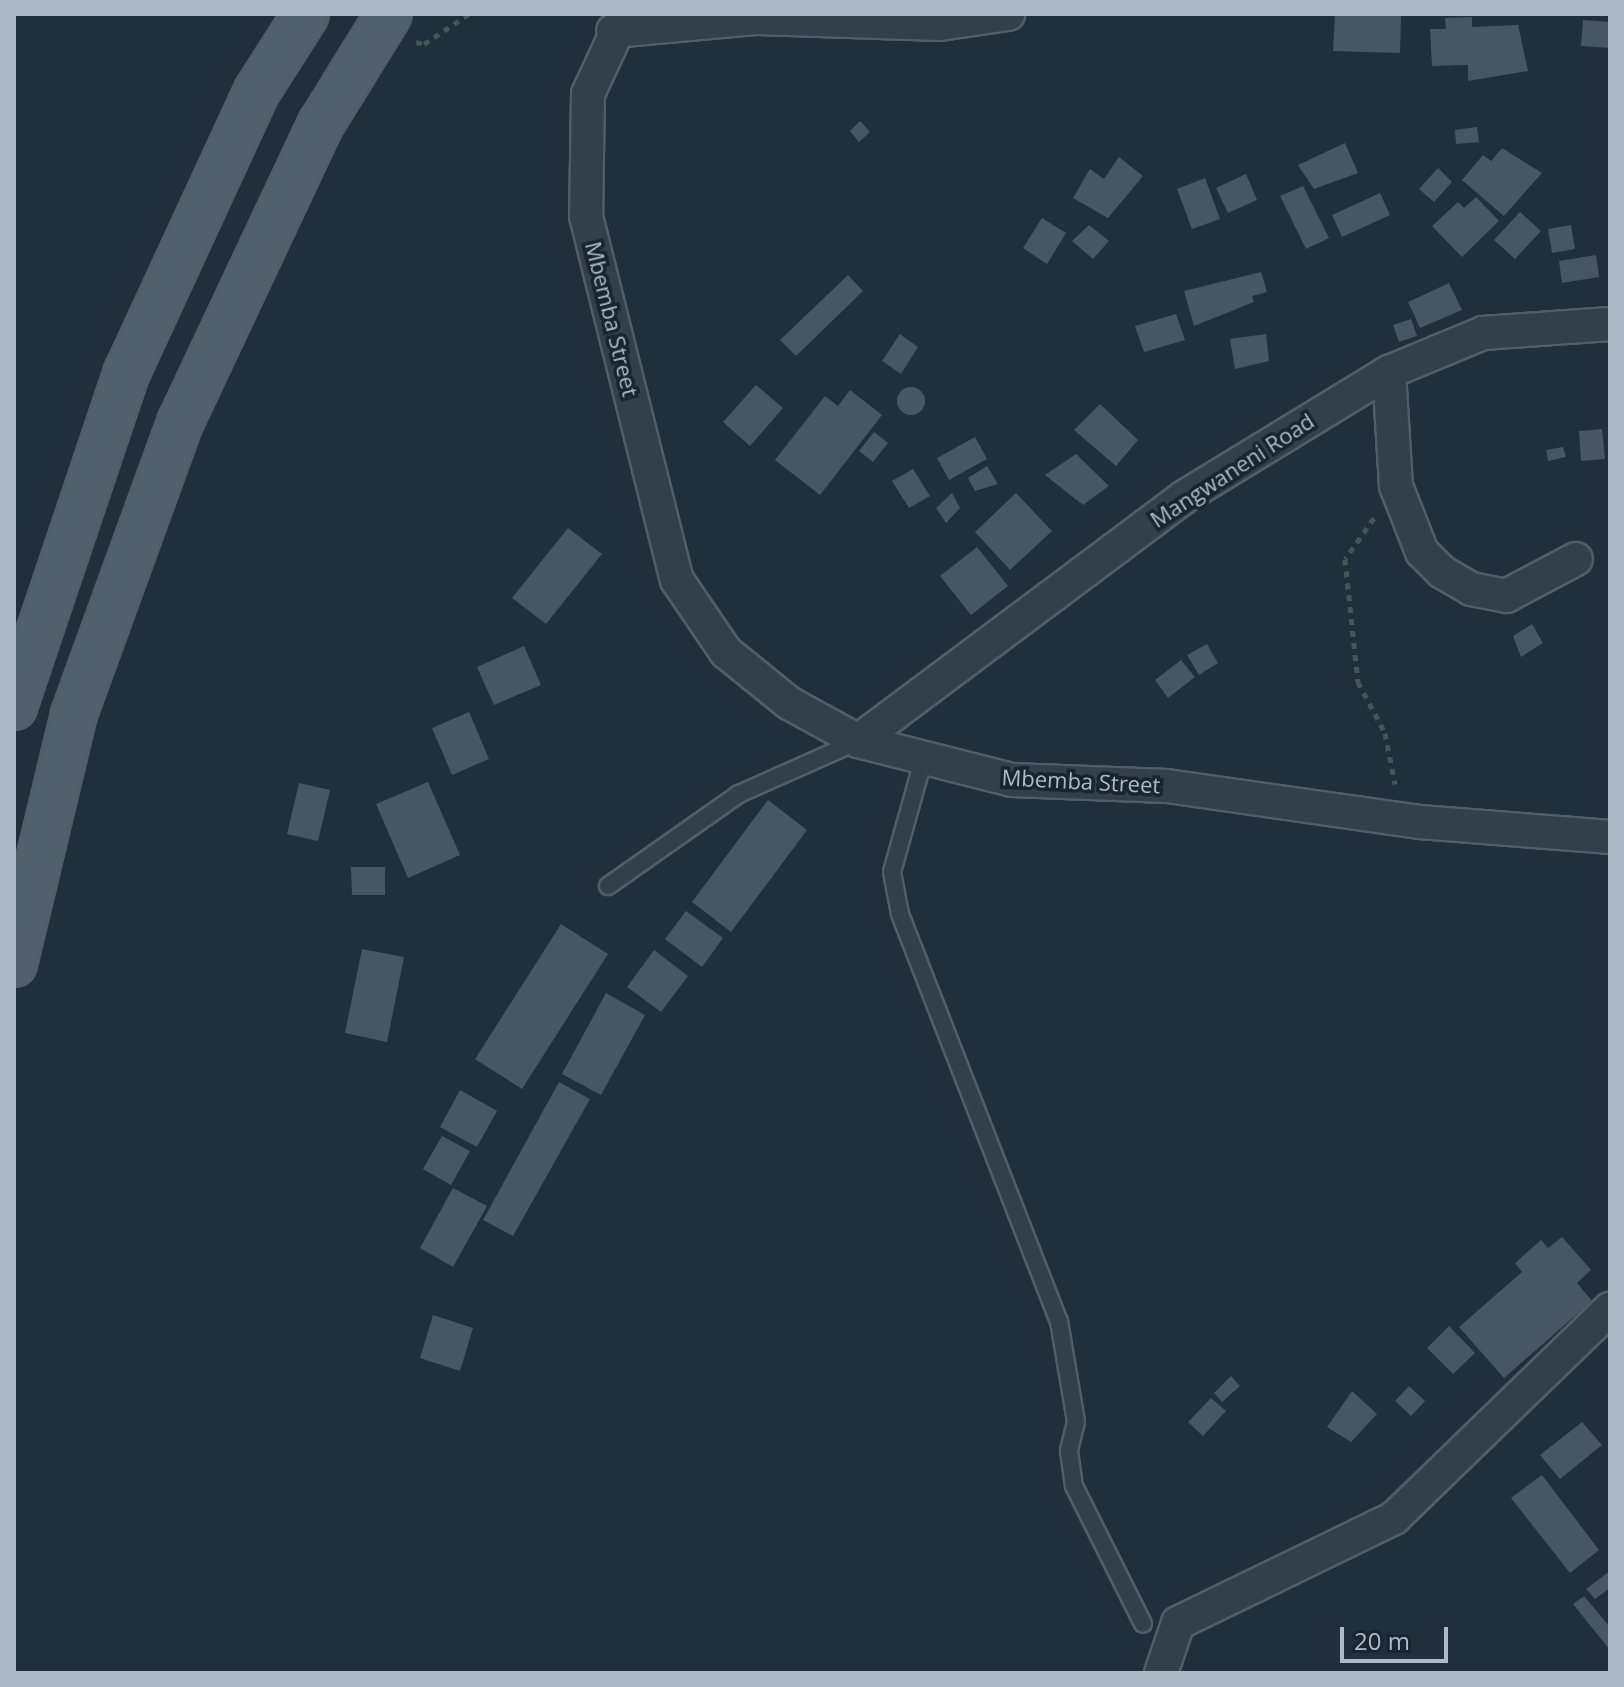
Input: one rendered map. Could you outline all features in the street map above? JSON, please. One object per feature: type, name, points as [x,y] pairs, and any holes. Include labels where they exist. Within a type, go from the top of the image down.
[{"type":"main road","points":[[14,707],[127,372],[257,91],[306,14]]},
{"type":"main road","points":[[14,964],[74,714],[180,423],[321,124],[389,14]]},
{"type":"street","points":[[619,22],[757,18],[940,24],[1008,14]]},
{"type":"street","name":"Mbemba Street","points":[[619,22],[588,94],[586,216],[677,580],[726,652],[789,703],[858,741],[923,761],[1012,780],[1167,786],[1420,822],[1610,837]]},
{"type":"street","name":"Mangwaneni Road","points":[[858,741],[1184,497],[1389,372],[1483,333],[1610,324]]},
{"type":"street","points":[[1389,372],[1396,486],[1422,552],[1471,589],[1506,596],[1576,559]]},
{"type":"street","points":[[1161,1673],[1178,1623],[1394,1518],[1610,1309]]},
{"type":"lane","points":[[608,886],[739,794],[858,741]]},
{"type":"lane","points":[[923,761],[892,872],[900,914],[1059,1321],[1076,1422],[1069,1451],[1074,1486],[1143,1624]]},
{"type":"path","points":[[1396,486],[1345,559],[1358,682],[1385,733],[1387,773],[1420,822]]},
{"type":"building","points":[[1335,14],[1401,14],[1400,53],[1333,51]]},
{"type":"building","points":[[1472,17],[1472,27],[1518,25],[1528,71],[1468,81],[1468,65],[1432,66],[1430,29],[1446,29],[1445,18]]},
{"type":"building","points":[[1583,20],[1610,22],[1610,48],[1581,46]]},
{"type":"building","points":[[860,121],[870,132],[859,142],[850,131]]},
{"type":"building","points":[[1477,127],[1479,142],[1456,144],[1455,130]]},
{"type":"building","points":[[1345,143],[1358,173],[1314,189],[1298,165]]},
{"type":"building","points":[[1502,148],[1542,173],[1504,216],[1462,180],[1483,155],[1491,161]]},
{"type":"building","points":[[1119,157],[1143,176],[1108,218],[1073,198],[1090,169],[1104,179]]},
{"type":"building","points":[[1438,168],[1452,182],[1434,202],[1419,189]]},
{"type":"building","points":[[1246,174],[1257,200],[1228,213],[1216,188]]},
{"type":"building","points":[[1205,178],[1220,219],[1192,229],[1177,189]]},
{"type":"building","points":[[1303,186],[1329,238],[1306,249],[1280,196]]},
{"type":"building","points":[[1380,193],[1390,215],[1342,237],[1332,215]]},
{"type":"building","points":[[1476,197],[1499,221],[1462,257],[1432,226],[1458,202],[1464,208]]},
{"type":"building","points":[[1520,212],[1541,231],[1515,259],[1494,240]]},
{"type":"building","points":[[1042,218],[1066,233],[1047,264],[1023,248]]},
{"type":"building","points":[[1089,225],[1109,241],[1093,259],[1072,241]]},
{"type":"building","points":[[1571,225],[1575,249],[1552,253],[1548,229]]},
{"type":"building","points":[[1596,255],[1599,277],[1562,283],[1559,261]]},
{"type":"building","points":[[1261,272],[1267,292],[1252,296],[1254,302],[1194,326],[1184,291]]},
{"type":"building","points":[[848,275],[863,291],[796,356],[780,340]]},
{"type":"building","points":[[1449,283],[1462,310],[1420,328],[1408,302]]},
{"type":"building","points":[[1176,314],[1185,340],[1144,352],[1135,326]]},
{"type":"building","points":[[1411,319],[1417,336],[1399,342],[1393,325]]},
{"type":"building","points":[[900,334],[918,347],[901,374],[882,361]]},
{"type":"building","points":[[1266,334],[1269,361],[1235,369],[1230,339]]},
{"type":"building","points":[[756,385],[783,408],[750,446],[723,422]]},
{"type":"building","points":[[911,387],[921,391],[925,401],[921,411],[911,415],[901,411],[897,401],[901,391]]},
{"type":"building","points":[[850,390],[882,415],[820,495],[775,460],[825,396],[838,406]]},
{"type":"building","points":[[1100,404],[1138,440],[1116,466],[1074,430]]},
{"type":"building","points":[[1602,429],[1605,459],[1581,461],[1579,431]]},
{"type":"building","points":[[874,432],[888,443],[873,462],[859,451]]},
{"type":"building","points":[[975,437],[987,459],[949,480],[937,458]]},
{"type":"building","points":[[1563,447],[1566,457],[1548,461],[1546,450]]},
{"type":"building","points":[[1076,454],[1109,486],[1083,505],[1045,475]]},
{"type":"building","points":[[987,466],[998,484],[975,491],[968,478]]},
{"type":"building","points":[[913,469],[930,496],[909,508],[892,481]]},
{"type":"building","points":[[952,493],[960,508],[946,523],[936,508]]},
{"type":"building","points":[[1016,493],[1052,531],[1010,570],[975,532]]},
{"type":"building","points":[[568,528],[602,554],[546,624],[512,598]]},
{"type":"building","points":[[977,547],[1008,586],[971,615],[940,576]]},
{"type":"building","points":[[1532,624],[1543,643],[1521,657],[1513,636]]},
{"type":"building","points":[[1207,644],[1218,663],[1199,675],[1187,655]]},
{"type":"building","points":[[524,646],[541,685],[494,705],[477,667]]},
{"type":"building","points":[[1181,660],[1195,677],[1168,698],[1155,680]]},
{"type":"building","points":[[469,712],[489,759],[452,775],[432,728]]},
{"type":"building","points":[[428,782],[460,855],[408,878],[376,804]]},
{"type":"building","points":[[299,783],[330,790],[318,841],[287,834]]},
{"type":"building","points":[[768,800],[807,830],[731,932],[692,902]]},
{"type":"building","points":[[351,867],[385,867],[385,895],[352,895]]},
{"type":"building","points":[[686,911],[723,938],[702,967],[665,939]]},
{"type":"building","points":[[561,924],[608,954],[522,1089],[475,1059]]},
{"type":"building","points":[[362,949],[404,957],[387,1042],[345,1033]]},
{"type":"building","points":[[654,950],[688,976],[661,1012],[627,987]]},
{"type":"building","points":[[606,993],[645,1015],[601,1095],[562,1074]]},
{"type":"building","points":[[559,1082],[590,1099],[513,1236],[483,1220]]},
{"type":"building","points":[[460,1090],[497,1111],[477,1147],[440,1127]]},
{"type":"building","points":[[442,1136],[470,1151],[451,1185],[423,1169]]},
{"type":"building","points":[[453,1188],[487,1206],[453,1267],[420,1248]]},
{"type":"building","points":[[1562,1237],[1591,1270],[1577,1283],[1592,1301],[1504,1378],[1459,1327],[1522,1272],[1515,1263],[1541,1240],[1548,1248]]},
{"type":"building","points":[[433,1315],[473,1328],[460,1371],[420,1358]]},
{"type":"building","points":[[1449,1326],[1475,1353],[1453,1374],[1427,1348]]},
{"type":"building","points":[[1231,1376],[1240,1386],[1222,1402],[1214,1393]]},
{"type":"building","points":[[1409,1386],[1425,1401],[1411,1416],[1395,1401]]},
{"type":"building","points":[[1352,1391],[1377,1414],[1351,1442],[1327,1427]]},
{"type":"building","points":[[1211,1398],[1226,1411],[1203,1436],[1188,1422]]},
{"type":"building","points":[[1582,1422],[1602,1445],[1560,1479],[1540,1455]]},
{"type":"building","points":[[1542,1475],[1599,1550],[1570,1573],[1511,1498]]},
{"type":"building","points":[[1610,1571],[1610,1588],[1595,1599],[1586,1589]]},
{"type":"building","points":[[1584,1596],[1610,1627],[1610,1650],[1573,1604]]}]
